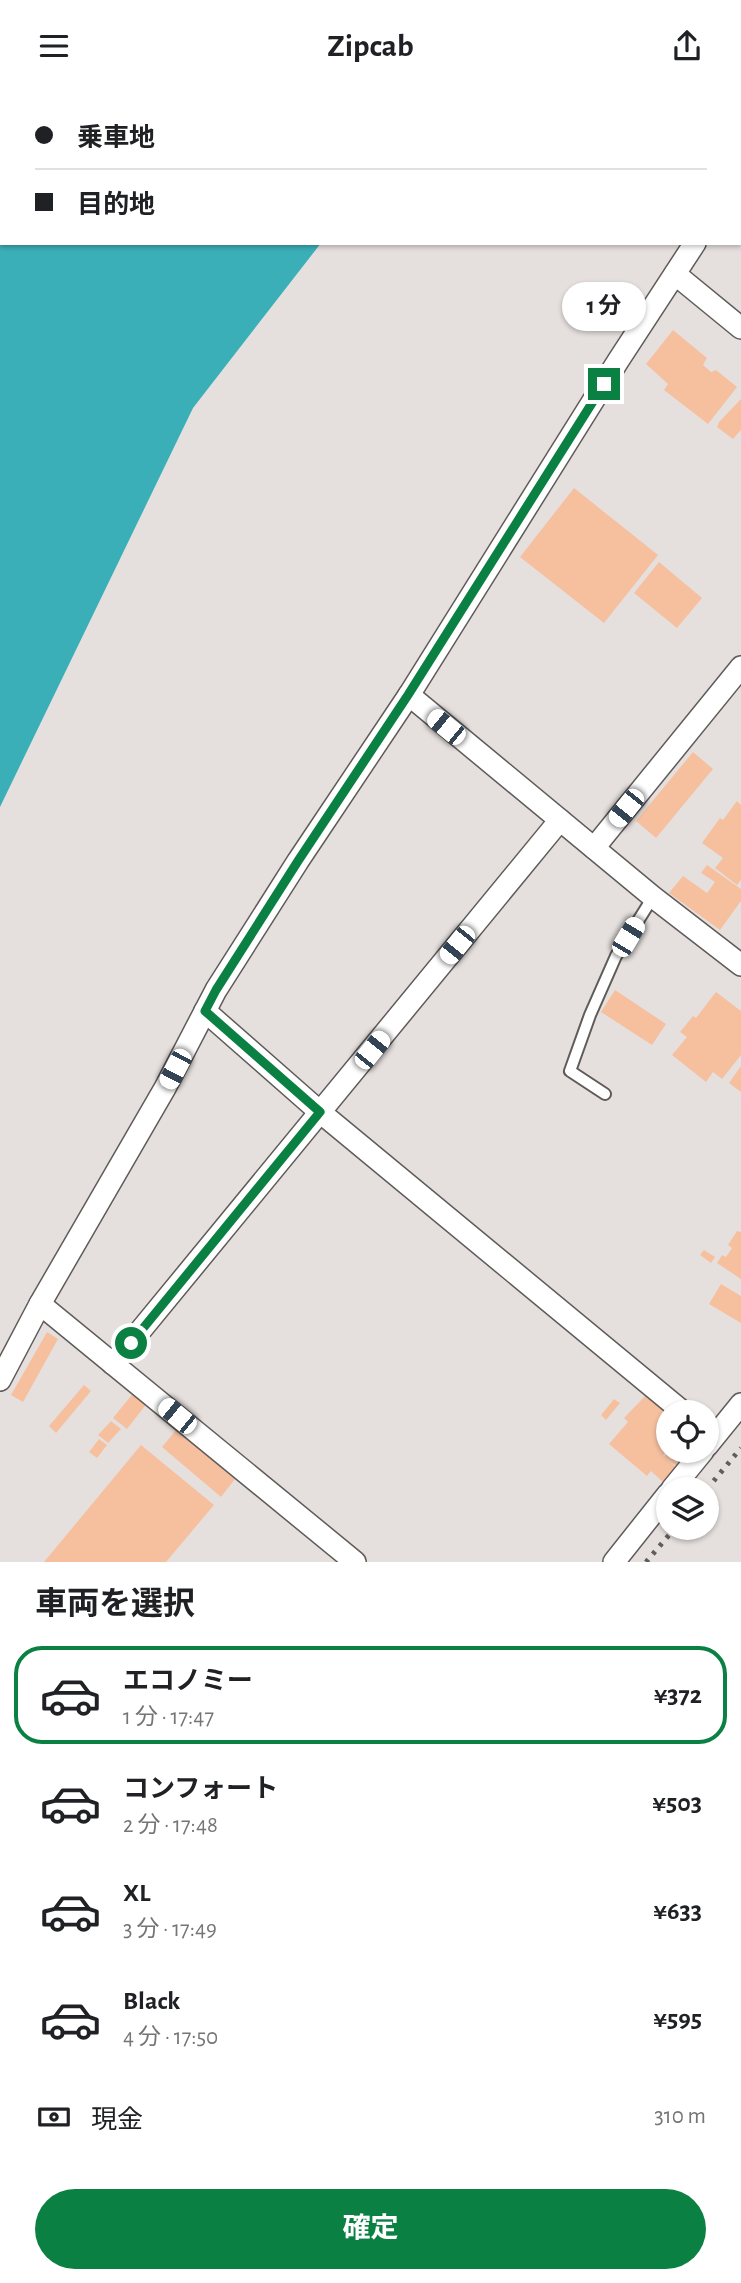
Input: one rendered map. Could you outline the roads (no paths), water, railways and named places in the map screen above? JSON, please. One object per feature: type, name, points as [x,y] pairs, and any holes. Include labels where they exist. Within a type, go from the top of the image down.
[{"type":"street","points":[[0,1380],[40,1304],[165,1088],[216,990],[408,695],[694,245]]},
{"type":"street","points":[[675,274],[741,328]]},
{"type":"street","points":[[594,848],[741,667]]},
{"type":"street","points":[[408,695],[653,897],[741,964]]},
{"type":"street","points":[[113,1364],[560,820]]},
{"type":"street","points":[[205,1011],[320,1112],[668,1400]]},
{"type":"street","points":[[40,1304],[355,1562]]},
{"type":"street","points":[[719,1428],[741,1403]]},
{"type":"street","points":[[614,1562],[656,1509]]},
{"type":"lane","points":[[605,1094],[570,1070],[616,956],[653,897]]},
{"type":"water","points":[[0,245],[319,245],[193,408],[0,807]]},
{"type":"railway","points":[[717,1477],[741,1448]]},
{"type":"railway","points":[[646,1562],[665,1540]]}]
